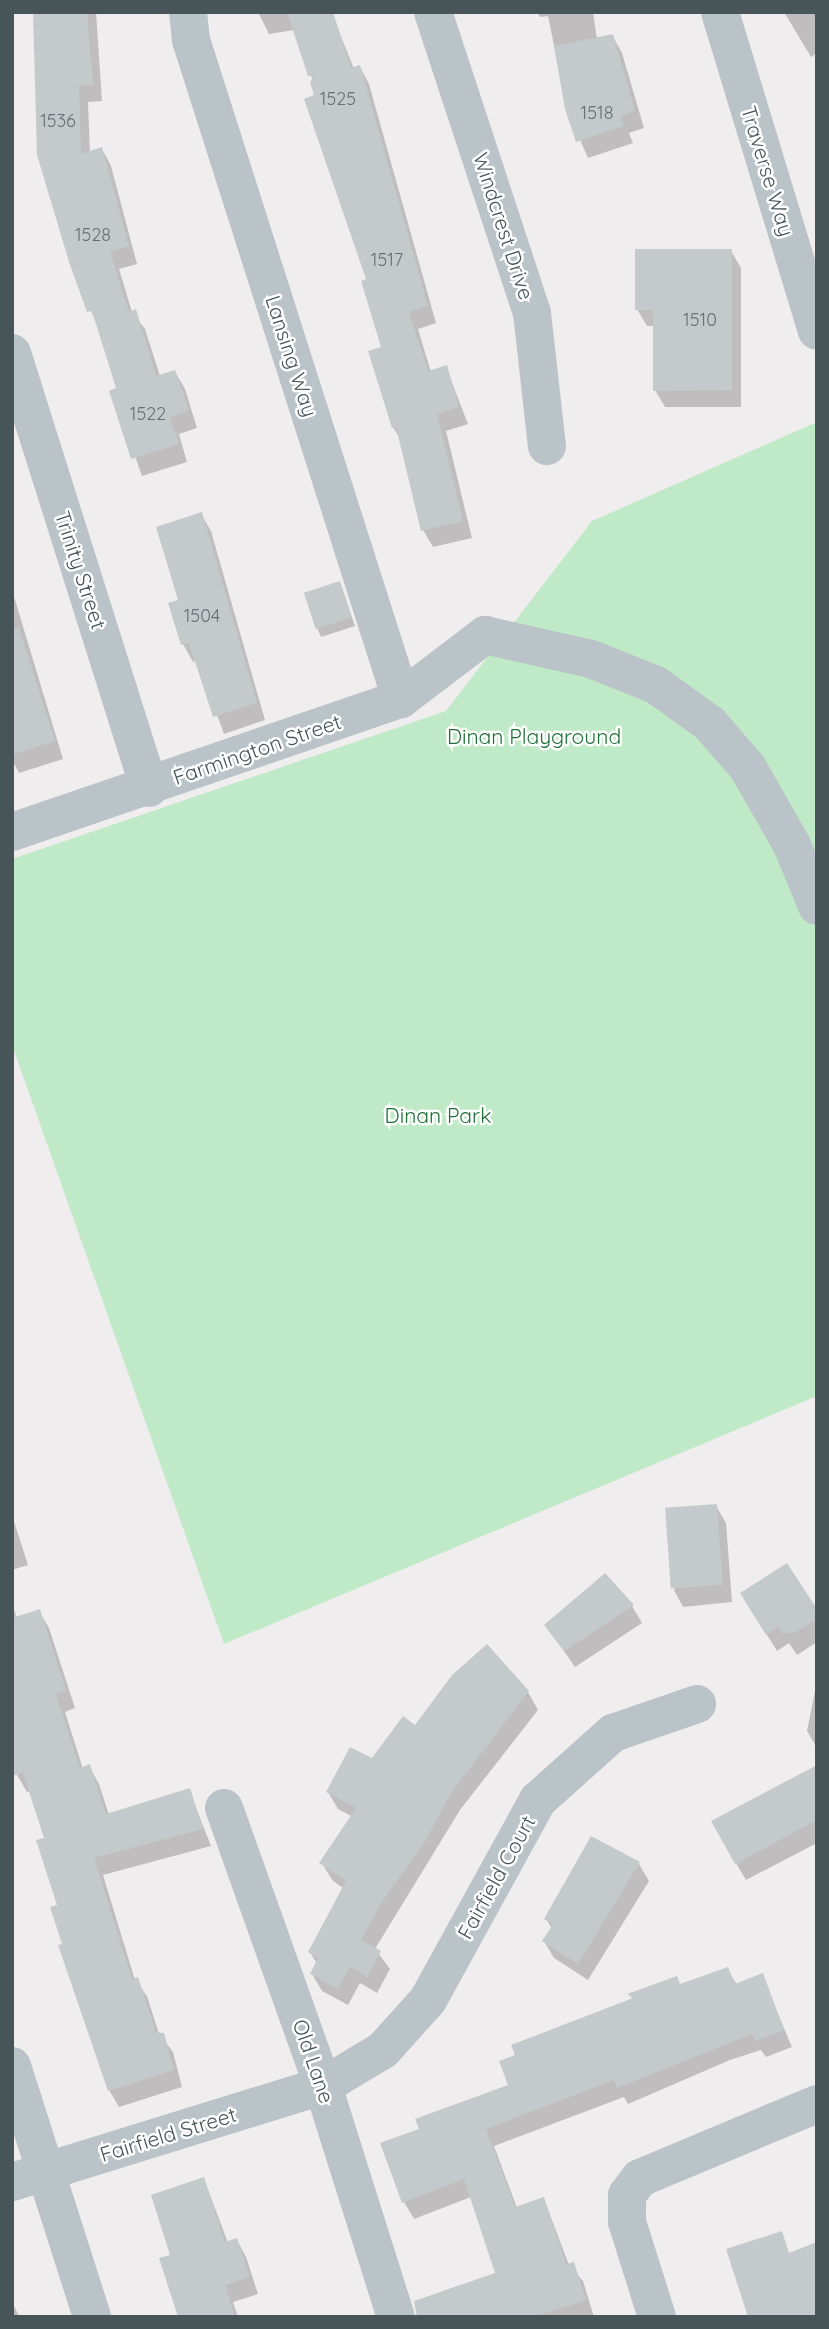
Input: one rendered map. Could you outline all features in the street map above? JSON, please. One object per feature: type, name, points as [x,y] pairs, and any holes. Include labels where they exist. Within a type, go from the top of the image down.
[{"type":"street","name":"Lansing Way","points":[[188,12],[191,40],[401,699]]},
{"type":"street","name":"Windcrest Drive","points":[[433,12],[532,313],[547,446]]},
{"type":"street","name":"Traverse Way","points":[[720,12],[817,330]]},
{"type":"street","name":"Trinity Street","points":[[12,354],[149,788]]},
{"type":"street","name":"Farmington Street","points":[[12,832],[149,788],[401,699],[485,635],[612,668],[656,685],[710,724],[748,768],[792,845],[817,906]]},
{"type":"street","name":"Fairfield Court","points":[[323,2086],[383,2050],[428,2000],[538,1800],[612,1733],[697,1704]]},
{"type":"street","name":"Old Lane","points":[[225,1808],[323,2086],[396,2317]]},
{"type":"street","points":[[12,2066],[29,2177],[92,2317]]},
{"type":"street","name":"Fairfield Street","points":[[29,2177],[323,2086]]},
{"type":"street","points":[[657,2317],[627,2222],[627,2195],[640,2178],[817,2104]]},
{"type":"green space","name":"Dinan Park","points":[[817,422],[817,1396],[224,1644],[12,1045],[12,859],[446,711],[592,521]]},
{"type":"building","points":[[33,12],[87,12],[93,85],[79,85],[81,154],[102,147],[129,246],[110,252],[129,312],[136,309],[156,376],[175,370],[189,411],[170,417],[179,444],[131,459],[109,391],[116,388],[92,311],[87,312],[70,265],[37,155]]},
{"type":"building","points":[[287,12],[333,12],[351,68],[360,65],[428,306],[409,312],[428,371],[447,365],[459,407],[437,414],[463,521],[421,531],[396,427],[392,428],[368,351],[381,347],[361,281],[366,279],[304,99],[314,95],[310,82],[315,76],[308,76]]},
{"type":"building","points":[[613,34],[635,111],[621,116],[624,126],[576,142],[565,109],[554,46]]},
{"type":"building","points":[[635,249],[732,249],[732,390],[653,391],[653,310],[635,310]]},
{"type":"building","points":[[202,512],[257,703],[213,717],[189,643],[181,645],[168,603],[178,600],[156,527]]},
{"type":"building","points":[[340,581],[352,617],[316,629],[304,593]]},
{"type":"building","points":[[19,628],[55,741],[12,755],[12,629]]},
{"type":"building","points":[[717,1504],[723,1585],[671,1588],[665,1508]]},
{"type":"building","points":[[787,1563],[817,1609],[817,1619],[794,1633],[782,1633],[778,1627],[766,1635],[740,1593]]},
{"type":"building","points":[[605,1573],[634,1605],[564,1651],[544,1625]]},
{"type":"building","points":[[40,1609],[66,1691],[56,1694],[80,1768],[90,1764],[106,1814],[190,1788],[203,1829],[94,1858],[132,1979],[138,1977],[156,2032],[164,2033],[174,2070],[108,2091],[58,1945],[62,1944],[50,1907],[57,1905],[36,1840],[44,1838],[23,1773],[12,1776],[12,1618]]},
{"type":"building","points":[[487,1644],[529,1691],[451,1793],[424,1843],[382,1902],[361,1940],[381,1951],[367,1977],[350,1967],[338,1989],[310,1974],[318,1958],[308,1952],[346,1881],[319,1863],[356,1808],[326,1792],[350,1747],[372,1758],[403,1716],[415,1725],[452,1675]]},
{"type":"building","points":[[817,1765],[817,1820],[735,1864],[711,1821]]},
{"type":"building","points":[[591,1836],[640,1862],[578,1964],[542,1941],[553,1924],[544,1919]]},
{"type":"building","points":[[728,1967],[735,1984],[763,1973],[784,2030],[755,2041],[752,2034],[617,2088],[614,2080],[486,2129],[515,2207],[544,2197],[566,2264],[574,2262],[586,2300],[534,2317],[417,2317],[414,2301],[495,2273],[464,2179],[402,2203],[380,2143],[419,2129],[415,2119],[508,2085],[499,2061],[515,2055],[511,2045],[633,1998],[627,1994],[677,1976],[680,1984]]},
{"type":"building","points":[[204,2177],[225,2242],[237,2238],[250,2277],[225,2285],[235,2317],[178,2317],[159,2258],[170,2255],[151,2195]]},
{"type":"building","points":[[782,2231],[789,2253],[817,2242],[817,2317],[748,2317],[726,2249]]},
{"type":"park label","name":"Dinan Playground","points":[[534,736]]}]
